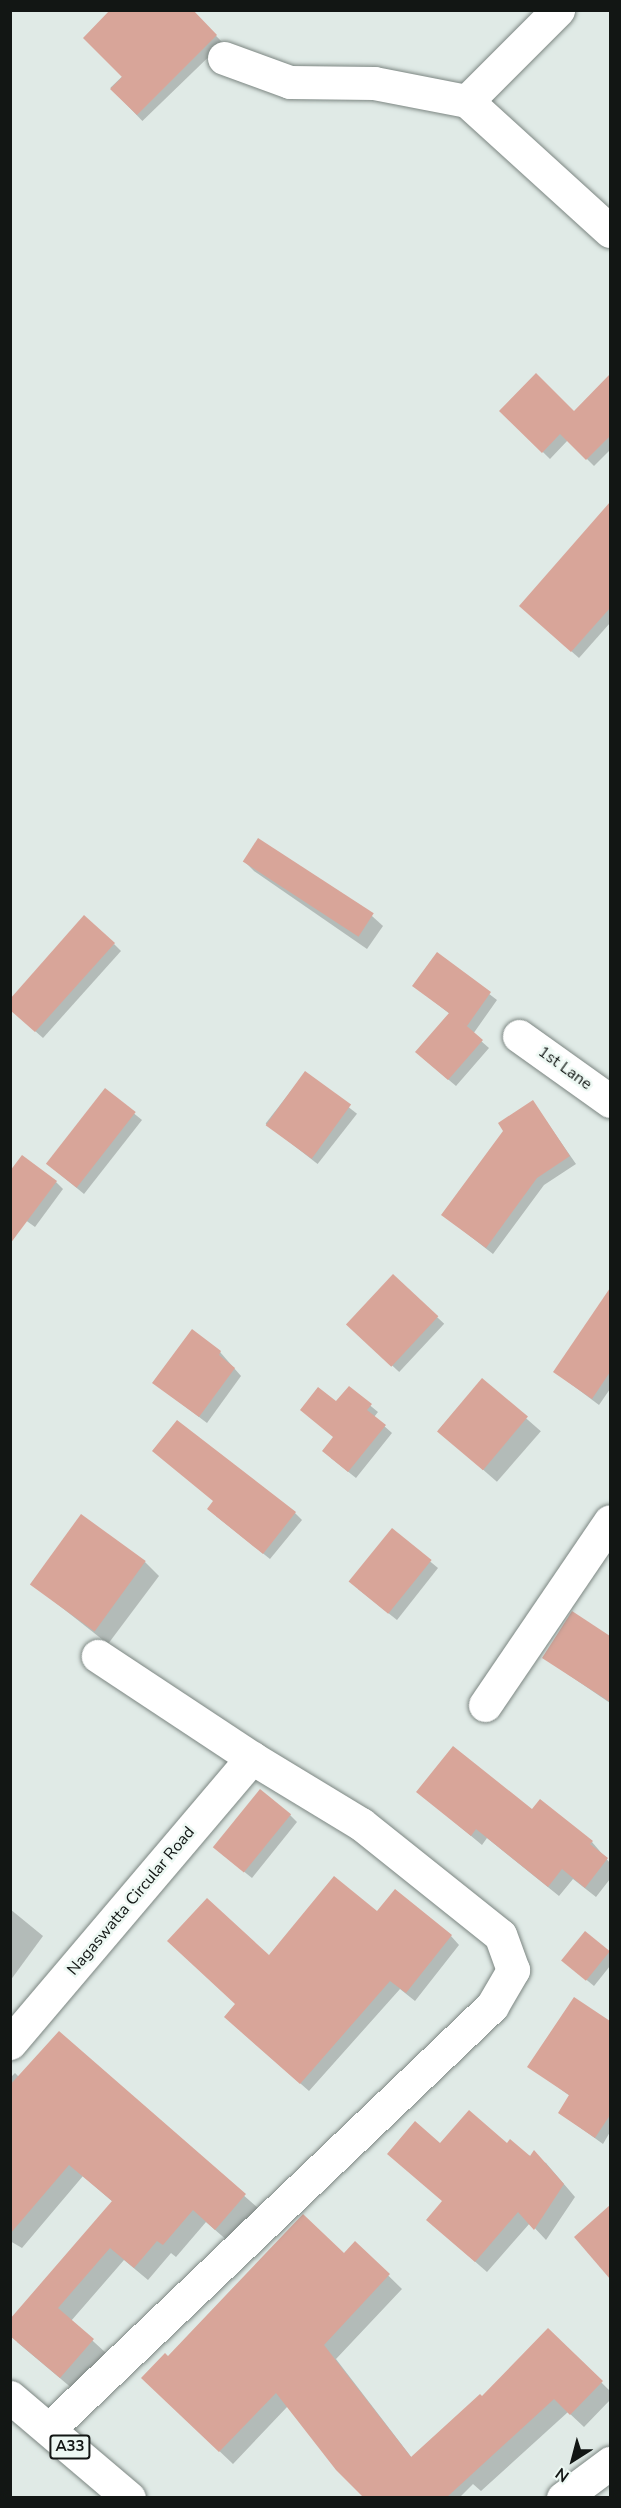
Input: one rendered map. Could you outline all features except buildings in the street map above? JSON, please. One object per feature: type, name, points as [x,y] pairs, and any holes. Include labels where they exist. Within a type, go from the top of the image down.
[{"type":"main road","points":[[467,101],[558,10]]},
{"type":"main road","points":[[224,58],[290,82],[374,83],[467,101],[610,231]]},
{"type":"main road","name":"1st Lane","points":[[519,1036],[610,1101]]},
{"type":"main road","points":[[485,1705],[610,1521]]},
{"type":"main road","points":[[49,2429],[492,2006],[513,1970],[500,1935],[361,1824],[252,1758],[98,1656]]},
{"type":"main road","name":"Nagaswatta Circular Road","points":[[10,2043],[252,1758]]},
{"type":"main road","name":"A33","points":[[10,2397],[129,2498]]},
{"type":"main road","points":[[563,2498],[610,2463]]}]
